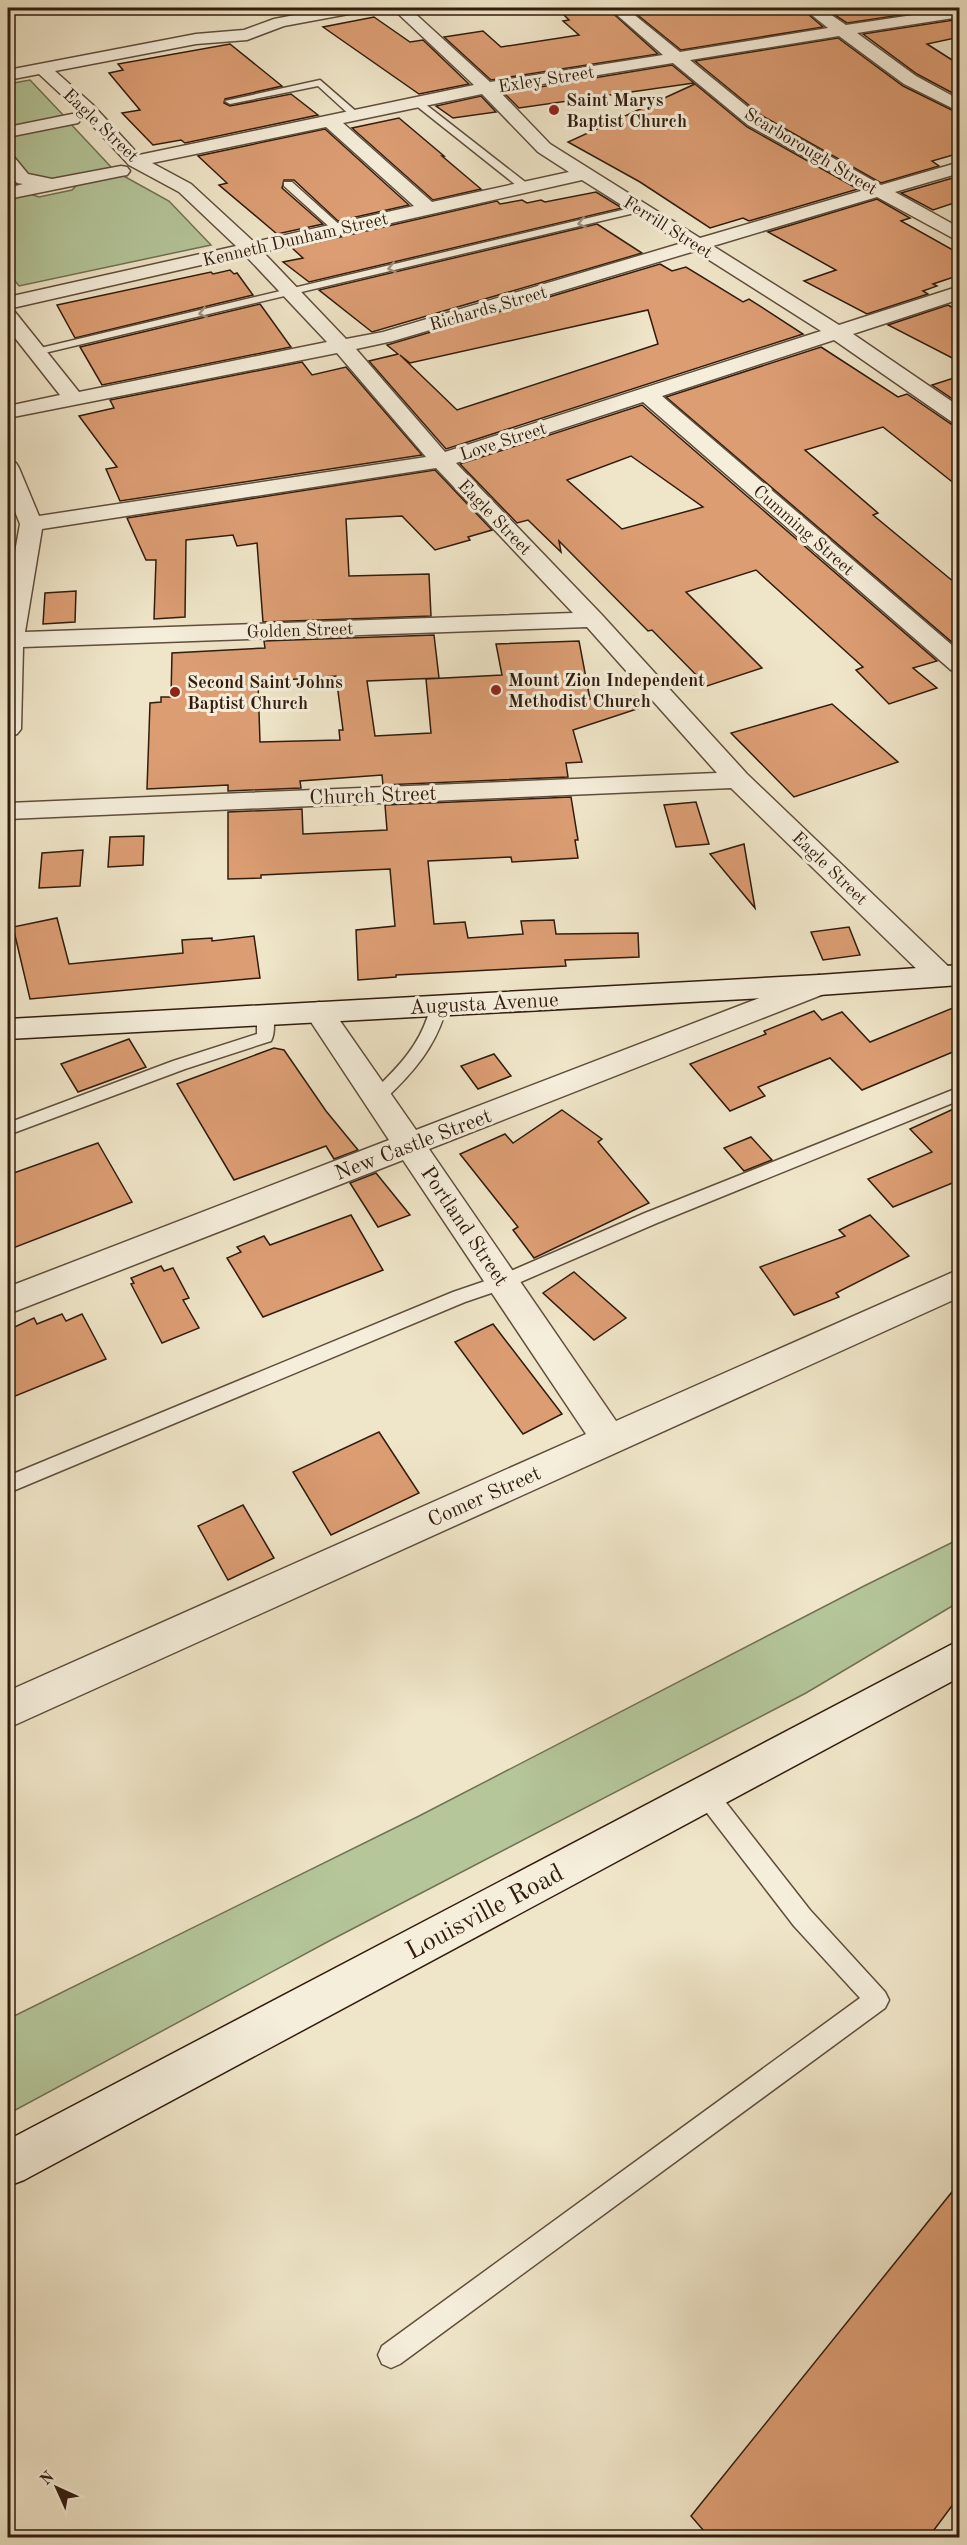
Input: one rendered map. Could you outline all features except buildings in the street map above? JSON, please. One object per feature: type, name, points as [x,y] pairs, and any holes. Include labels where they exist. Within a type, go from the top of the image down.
[{"type":"main road","points":[[8,9],[14,8]]},
{"type":"street","points":[[8,75],[196,39],[247,35],[280,22],[354,8]]},
{"type":"street","name":"Ferrill Street","points":[[400,8],[486,88],[544,148],[837,332],[960,417]]},
{"type":"street","name":"Scarborough Street","points":[[617,8],[754,121],[960,236]]},
{"type":"street","points":[[811,8],[910,80],[960,107]]},
{"type":"street","name":"Exley Street","points":[[15,188],[50,185],[329,120],[486,88],[960,12]]},
{"type":"street","name":"Eagle Street","points":[[42,68],[86,108],[128,166],[185,188],[250,249],[343,347],[441,461],[593,620],[738,780],[950,975]]},
{"type":"street","points":[[8,132],[72,119]]},
{"type":"street","points":[[329,120],[428,209]]},
{"type":"street","points":[[8,161],[15,188]]},
{"type":"street","name":"Richards Street","points":[[8,412],[387,338],[960,167]]},
{"type":"street","name":"Kenneth Dunham Street","points":[[8,303],[583,174]]},
{"type":"street","name":"Love Street","points":[[30,524],[441,461],[960,292]]},
{"type":"street","points":[[8,316],[74,399]]},
{"type":"street","name":"Cumming Street","points":[[648,395],[960,666]]},
{"type":"street","points":[[8,468],[30,524],[9,640],[8,729]]},
{"type":"street","name":"Golden Street","points":[[9,640],[593,620]]},
{"type":"street","name":"Church Street","points":[[8,811],[738,780]]},
{"type":"street","name":"Augusta Avenue","points":[[8,1029],[819,985],[950,975]]},
{"type":"street","name":"New Castle Street","points":[[8,1301],[819,985]]},
{"type":"street","name":"Portland Street","points":[[319,1012],[610,1440]]},
{"type":"street","name":"Comer Street","points":[[8,1710],[960,1282]]},
{"type":"street","name":"Louisville Road","points":[[8,2164],[960,1657]]},
{"type":"lane","points":[[230,101],[320,83],[355,115]]},
{"type":"lane","points":[[417,102],[525,187]]},
{"type":"lane","points":[[288,184],[338,229]]},
{"type":"lane","points":[[36,352],[639,209]]},
{"type":"lane","points":[[377,1097],[415,1061],[437,1020],[439,1005]]},
{"type":"lane","points":[[8,1129],[179,1065],[265,1037],[265,1015]]},
{"type":"lane","points":[[8,1485],[459,1297],[503,1282],[651,1218],[960,1093]]},
{"type":"lane","points":[[391,2355],[877,2000],[802,1918],[705,1793]]},
{"type":"green space","points":[[30,80],[66,118],[8,130],[8,84]]},
{"type":"green space","points":[[68,121],[112,168],[48,181],[31,178],[8,151],[8,133]]},
{"type":"green space","points":[[120,174],[169,201],[211,245],[19,286],[8,272],[8,198],[27,193],[39,197],[72,190],[80,182]]},
{"type":"green space","points":[[959,1539],[959,1602],[806,1693],[331,1940],[8,2114],[8,2019],[419,1816]]},
{"type":"place","name":"Saint Marys Baptist Church","points":[[554,110]]},
{"type":"place","name":"Mount Zion Independent Methodist Church","points":[[496,690]]},
{"type":"place","name":"Second Saint Johns Baptist Church","points":[[175,692]]}]
